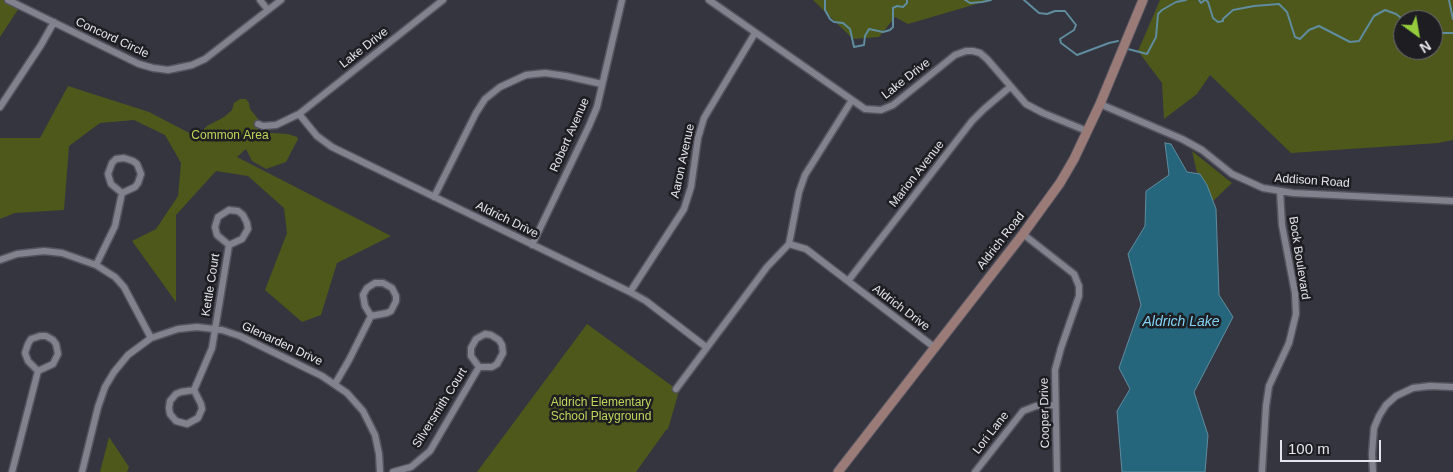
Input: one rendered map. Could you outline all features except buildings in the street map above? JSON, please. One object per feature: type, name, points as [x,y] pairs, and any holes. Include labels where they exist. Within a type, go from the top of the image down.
[{"type":"main road","name":"Aldrich Road","points":[[838,472],[1023,234],[1060,183],[1100,104],[1143,0]]},
{"type":"street","name":"Concord Circle","points":[[8,0],[139,64],[168,70],[192,66],[205,59],[281,0]]},
{"type":"street","points":[[260,0],[268,10]]},
{"type":"street","name":"Lake Drive","points":[[258,124],[263,126],[276,125],[299,114],[443,0]]},
{"type":"street","name":"Robert Avenue","points":[[532,245],[589,126],[602,84],[622,0]]},
{"type":"street","name":"Lake Drive","points":[[709,0],[866,108],[873,110],[886,109],[897,103],[955,55],[966,51],[976,51],[984,56],[1021,100],[1033,108],[1087,131]]},
{"type":"street","points":[[0,107],[54,22]]},
{"type":"street","name":"Aaron Avenue","points":[[630,292],[684,209],[691,187],[698,138],[704,118],[755,32]]},
{"type":"street","points":[[434,198],[476,113],[485,99],[500,87],[526,75],[545,72],[602,84]]},
{"type":"street","name":"Marion Avenue","points":[[848,281],[972,121],[1010,87]]},
{"type":"street","points":[[676,389],[767,267],[789,244],[799,192],[805,175],[852,100]]},
{"type":"street","name":"Addison Road","points":[[1100,104],[1182,139],[1202,150],[1232,174],[1263,188],[1280,191],[1453,201]]},
{"type":"street","name":"Aldrich Drive","points":[[299,114],[317,136],[332,147],[630,292],[646,301],[706,347]]},
{"type":"street","points":[[129,158],[137,164],[140,179],[134,187],[122,193],[111,184],[108,174],[112,163],[116,159],[129,158]]},
{"type":"street","name":"Bock Boulevard","points":[[1262,472],[1269,386],[1290,343],[1296,314],[1295,293],[1282,225],[1280,191]]},
{"type":"street","points":[[96,265],[113,231],[122,193]]},
{"type":"street","points":[[234,210],[243,215],[248,223],[248,229],[242,239],[229,245],[217,235],[215,227],[216,221],[221,214],[234,210]]},
{"type":"street","name":"Cooper Drive","points":[[1023,234],[1074,274],[1079,286],[1079,296],[1056,363],[1057,472]]},
{"type":"street","name":"Aldrich Drive","points":[[789,244],[806,249],[934,347]]},
{"type":"street","name":"Kettle Court","points":[[194,390],[209,357],[229,245]]},
{"type":"street","points":[[0,260],[26,252],[44,251],[62,252],[96,265],[114,277],[124,287],[151,338]]},
{"type":"street","points":[[375,283],[388,285],[396,296],[394,306],[387,313],[371,316],[363,301],[365,291],[375,283]]},
{"type":"street","points":[[335,384],[371,316]]},
{"type":"street","name":"Glenarden Drive","points":[[82,472],[98,407],[110,379],[128,355],[151,338],[178,329],[197,327],[215,329],[240,336],[335,384],[347,393],[359,405],[370,422],[377,443],[380,472]]},
{"type":"street","points":[[491,335],[496,337],[503,348],[501,360],[492,367],[479,367],[471,356],[472,343],[480,336],[491,335]]},
{"type":"street","points":[[46,336],[56,344],[58,354],[53,364],[38,371],[28,361],[26,348],[34,338],[46,336]]},
{"type":"street","name":"Silversmith Court","points":[[393,472],[411,466],[430,451],[479,367]]},
{"type":"street","points":[[12,472],[38,371]]},
{"type":"street","points":[[1373,472],[1374,428],[1386,405],[1396,396],[1413,388],[1430,386],[1453,388]]},
{"type":"street","points":[[194,390],[202,409],[198,418],[187,424],[176,421],[170,414],[170,401],[176,394],[194,390]]},
{"type":"street","name":"Lori Lane","points":[[975,472],[1023,411],[1036,406],[1055,404]]},
{"type":"green space","points":[[0,0],[7,0],[19,8],[0,37]]},
{"type":"green space","points":[[813,0],[990,0],[908,24],[895,17],[879,37],[853,39]]},
{"type":"green space","points":[[1160,0],[1453,0],[1453,140],[1438,143],[1291,153],[1210,75],[1197,94],[1164,119],[1162,83],[1138,51]]},
{"type":"green space","name":"Common Area","points":[[68,86],[149,112],[203,140],[200,133],[207,126],[224,117],[232,110],[234,103],[240,99],[246,99],[250,109],[258,119],[258,132],[288,134],[298,139],[286,162],[266,169],[252,161],[246,149],[237,157],[391,236],[337,263],[321,315],[302,322],[265,290],[287,233],[284,208],[248,176],[216,171],[176,215],[176,302],[132,241],[156,229],[178,196],[181,163],[165,135],[134,120],[100,123],[69,146],[64,210],[15,213],[0,219],[0,138],[40,138]]},
{"type":"green space","points":[[1192,151],[1232,183],[1213,201],[1200,174],[1197,173]]},
{"type":"green space","name":"Aldrich Elementary School Playground","points":[[587,324],[679,391],[668,429],[636,472],[477,472]]},
{"type":"green space","points":[[109,437],[129,467],[127,472],[100,472]]},
{"type":"water","name":"Aldrich Lake","points":[[1165,143],[1171,144],[1187,172],[1200,174],[1207,185],[1216,209],[1219,295],[1233,317],[1194,392],[1208,435],[1205,472],[1122,472],[1117,411],[1130,389],[1119,368],[1141,305],[1128,254],[1145,226],[1146,191],[1169,175]]},
{"type":"waterway","points":[[825,0],[825,10],[830,19],[834,22],[843,23],[850,29],[854,47],[864,45],[865,36],[869,29],[883,32],[890,30],[893,27],[893,8],[897,6],[903,7],[907,0]]},
{"type":"waterway","points":[[965,0],[970,3],[991,0]]},
{"type":"waterway","points":[[1024,0],[1039,13],[1047,14],[1055,11],[1065,11],[1076,25],[1074,30],[1060,39],[1061,43],[1077,55],[1118,41]]},
{"type":"waterway","points":[[1128,49],[1147,54],[1156,37],[1158,14],[1176,2],[1186,0]]},
{"type":"waterway","points":[[1199,0],[1201,3],[1205,0]]},
{"type":"waterway","points":[[1206,0],[1213,18],[1218,22],[1223,21],[1233,10],[1279,4],[1287,12],[1295,37],[1300,39],[1309,30],[1319,26],[1350,42],[1359,41],[1374,16],[1385,10],[1393,13]]},
{"type":"waterway","points":[[1449,0],[1453,19]]},
{"type":"waterway","points":[[1443,33],[1453,33]]}]
